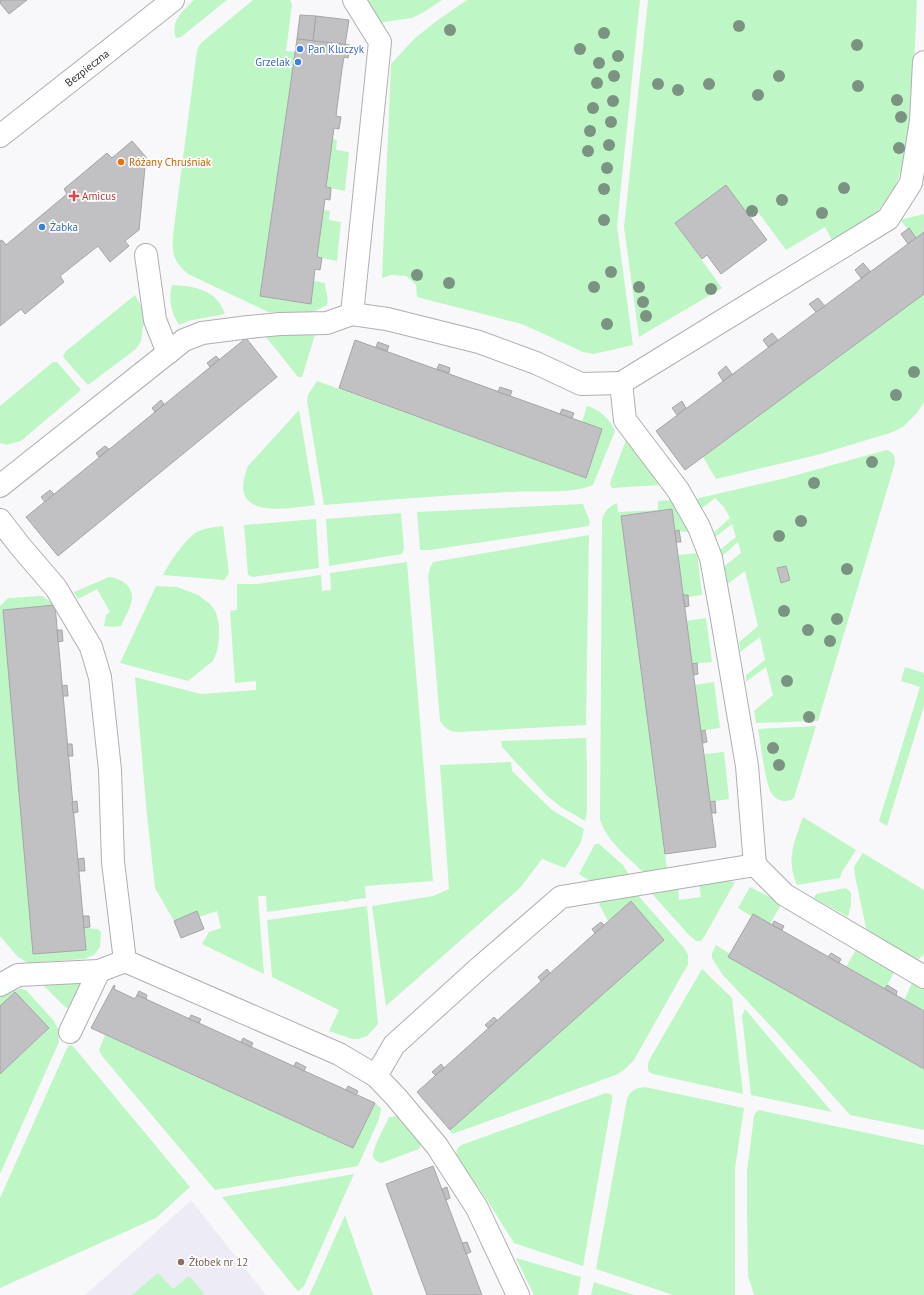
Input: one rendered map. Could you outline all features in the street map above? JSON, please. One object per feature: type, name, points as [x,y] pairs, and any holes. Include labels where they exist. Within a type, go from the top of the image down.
[{"type":"street","name":"Bezpieczna","points":[[0,136],[174,0]]},
{"type":"street","points":[[352,314],[380,42],[354,0]]},
{"type":"street","points":[[0,486],[184,340],[202,333],[280,324],[327,323],[352,314],[387,319],[479,342],[536,363],[581,384],[621,383],[888,219],[911,183],[921,121],[924,62]]},
{"type":"street","points":[[146,255],[155,320],[168,353]]},
{"type":"street","points":[[621,383],[625,420],[678,490],[699,527],[711,558],[747,766],[755,865],[785,895],[924,976]]},
{"type":"street","points":[[0,520],[56,588],[91,647],[100,677],[110,770],[113,862],[125,961]]},
{"type":"street","points":[[376,1076],[394,1045],[561,897],[755,865]]},
{"type":"street","points":[[0,985],[18,975],[99,971],[125,961],[340,1054],[376,1076],[396,1097],[437,1146],[477,1208],[518,1295]]},
{"type":"street","points":[[70,1032],[99,971]]},
{"type":"shaded area","name":"Żłobek nr 12","points":[[191,1200],[266,1295],[85,1295],[165,1224]]},
{"type":"green space","points":[[194,0],[227,0],[181,37],[176,38],[176,21],[182,12]]},
{"type":"green space","points":[[253,0],[290,0],[292,5],[286,51],[295,52],[260,295],[310,304],[314,281],[325,283],[328,300],[327,305],[315,311],[303,313],[268,312],[188,274],[176,261],[173,252],[173,235],[197,50],[201,43]]},
{"type":"green space","points":[[368,0],[442,0],[412,18],[377,23]]},
{"type":"green space","points":[[467,0],[640,0],[617,226],[633,345],[594,354],[583,352],[522,324],[417,297],[416,285],[406,276],[391,275],[382,278],[391,64],[414,39],[435,22]]},
{"type":"green space","points":[[648,0],[917,0],[912,116],[904,164],[894,189],[876,214],[835,246],[825,227],[786,250],[755,208],[747,214],[726,185],[675,223],[722,288],[639,337],[624,227]]},
{"type":"green space","points":[[332,139],[337,140],[336,150],[349,152],[345,191],[326,187]]},
{"type":"green space","points":[[323,210],[330,211],[329,220],[341,222],[337,261],[317,257]]},
{"type":"green space","points":[[924,214],[924,232],[916,238],[900,220]]},
{"type":"green space","points":[[172,285],[197,288],[204,291],[217,299],[225,314],[188,321],[179,325],[171,305],[170,295]]},
{"type":"green space","points":[[924,294],[924,402],[917,413],[903,427],[890,433],[817,455],[716,479],[703,457]]},
{"type":"green space","points":[[135,295],[142,308],[144,320],[141,341],[136,349],[88,385],[63,357],[65,352]]},
{"type":"green space","points":[[265,333],[315,335],[302,377],[298,377],[266,337]]},
{"type":"green space","points":[[53,362],[57,362],[81,390],[21,441],[7,445],[0,443],[0,406]]},
{"type":"green space","points":[[317,381],[586,478],[602,429],[582,422],[587,406],[604,416],[611,423],[615,431],[593,485],[583,488],[553,492],[488,493],[324,505],[307,401],[308,395]]},
{"type":"green space","points":[[299,410],[315,505],[274,509],[251,503],[245,495],[243,483],[248,466]]},
{"type":"green space","points":[[626,440],[661,485],[612,488],[610,484],[611,480]]},
{"type":"green space","points":[[886,450],[894,455],[895,463],[818,721],[756,723],[754,711],[773,695],[766,667],[746,682],[746,675],[765,660],[760,637],[740,652],[739,642],[758,626],[745,571],[725,586],[722,568],[741,553],[738,542],[719,559],[717,552],[736,537],[732,524],[714,538],[712,534],[730,518],[724,507],[715,498],[700,510],[695,499],[786,478]]},
{"type":"green space","points":[[671,500],[688,532],[675,531],[672,509],[621,516],[667,869],[643,872],[612,841],[600,819],[602,521],[607,510],[617,503],[618,512],[658,510],[658,501]]},
{"type":"green space","points":[[583,504],[590,522],[589,526],[430,550],[420,550],[417,512]]},
{"type":"green space","points":[[401,513],[404,548],[402,554],[329,566],[326,519]]},
{"type":"green space","points":[[316,519],[319,568],[253,577],[248,575],[244,525]]},
{"type":"green space","points":[[223,526],[229,573],[224,580],[163,575],[179,550],[194,534],[205,529]]},
{"type":"green space","points":[[589,535],[586,725],[459,732],[450,731],[440,721],[428,576],[433,562]]},
{"type":"green space","points":[[697,553],[702,595],[688,597],[687,595],[683,595],[678,555]]},
{"type":"green space","points":[[407,562],[433,881],[365,886],[366,898],[267,912],[266,896],[258,896],[264,974],[202,944],[209,932],[221,928],[217,911],[199,917],[196,911],[174,921],[155,888],[135,677],[201,694],[256,690],[256,681],[235,683],[230,611],[237,610],[237,584],[257,584],[321,575],[322,591],[331,590],[330,573]]},
{"type":"green space","points":[[109,577],[122,581],[131,590],[132,594],[130,606],[121,626],[104,626],[106,615],[110,612],[97,589],[78,599],[74,592]]},
{"type":"green space","points":[[156,586],[177,587],[198,595],[210,604],[216,612],[219,626],[219,640],[213,661],[188,681],[120,663]]},
{"type":"green space","points":[[42,596],[55,605],[3,610],[33,954],[86,950],[84,928],[98,929],[101,932],[100,947],[94,955],[84,959],[28,963],[18,957],[0,936],[0,606],[8,598]]},
{"type":"green space","points":[[706,618],[712,662],[692,664],[686,621]]},
{"type":"green space","points":[[905,667],[924,673],[924,706],[887,826],[879,821],[920,687],[901,681]]},
{"type":"green space","points":[[714,682],[720,728],[701,731],[695,685]]},
{"type":"green space","points":[[816,726],[794,798],[789,801],[777,799],[772,794],[767,782],[758,729]]},
{"type":"green space","points":[[586,738],[587,812],[585,821],[561,807],[546,795],[502,747],[501,741]]},
{"type":"green space","points":[[724,752],[729,799],[710,802],[704,754]]},
{"type":"green space","points":[[511,762],[512,771],[552,810],[584,829],[581,842],[565,868],[542,859],[520,888],[386,1006],[372,906],[433,896],[449,889],[440,765]]},
{"type":"green space","points":[[803,817],[856,850],[842,872],[840,878],[797,885],[792,866],[792,851]]},
{"type":"green space","points":[[595,844],[599,844],[623,865],[629,875],[590,881],[579,874]]},
{"type":"green space","points":[[863,853],[924,890],[924,954],[917,961],[885,943],[866,928],[854,867]]},
{"type":"green space","points":[[720,880],[735,882],[701,941],[696,941],[688,934],[653,895],[652,890],[678,887],[679,900],[701,897],[699,884]]},
{"type":"green space","points":[[750,887],[782,903],[770,924],[753,914],[751,916],[738,908]]},
{"type":"green space","points":[[846,888],[851,893],[851,904],[848,917],[814,898],[816,894]]},
{"type":"green space","points":[[636,893],[684,948],[688,955],[688,965],[634,1060],[624,1070],[616,1075],[452,1134],[450,1130],[664,940],[631,901],[608,921],[599,904],[601,900]]},
{"type":"green space","points":[[367,906],[378,1024],[367,1036],[352,1039],[329,1031],[339,1010],[272,977],[267,920]]},
{"type":"green space","points":[[716,945],[730,954],[728,957],[924,1069],[924,1130],[850,1115],[779,1035],[722,974],[712,958],[712,953]]},
{"type":"green space","points":[[857,948],[895,971],[885,989],[846,967]]},
{"type":"green space","points":[[702,969],[732,998],[743,1094],[653,1074],[648,1070],[648,1063],[652,1055]]},
{"type":"green space","points":[[82,980],[85,985],[71,1009],[65,1007],[44,986],[46,981]]},
{"type":"green space","points":[[913,981],[924,987],[924,1011],[904,1000]]},
{"type":"green space","points":[[12,990],[26,990],[54,1021],[58,1029],[59,1042],[0,1174],[0,1074],[49,1029],[15,992],[0,1006],[0,995]]},
{"type":"green space","points":[[745,1009],[832,1112],[751,1095],[742,1016]]},
{"type":"green space","points":[[105,1035],[353,1148],[375,1103],[381,1108],[379,1119],[358,1166],[215,1190],[102,1056],[99,1050]]},
{"type":"green space","points":[[72,1045],[190,1187],[156,1218],[0,1288],[0,1198],[68,1046]]},
{"type":"green space","points":[[645,1087],[744,1108],[735,1168],[735,1295],[673,1295],[596,1269],[627,1099],[630,1093],[634,1090]]},
{"type":"green space","points":[[606,1093],[612,1096],[612,1100],[583,1266],[514,1243],[456,1155],[457,1149],[461,1145]]},
{"type":"green space","points":[[759,1110],[924,1145],[924,1295],[754,1295],[748,1276],[747,1171],[754,1116]]},
{"type":"green space","points":[[397,1116],[421,1142],[421,1145],[419,1149],[381,1163],[376,1161],[373,1154],[379,1137],[389,1117]]},
{"type":"green space","points":[[354,1174],[304,1286],[298,1291],[222,1197]]},
{"type":"green space","points":[[345,1215],[373,1295],[309,1295],[314,1285]]},
{"type":"green space","points":[[516,1258],[581,1277],[578,1295],[534,1295]]},
{"type":"green space","points":[[158,1273],[173,1289],[189,1276],[204,1293],[202,1295],[132,1295]]},
{"type":"green space","points":[[594,1282],[634,1295],[591,1295]]},
{"type":"building","points":[[0,0],[27,0],[9,14],[0,3]]},
{"type":"building","points":[[300,15],[316,16],[313,41],[297,39]]},
{"type":"building","points":[[316,16],[349,20],[345,45],[313,41]]},
{"type":"building","points":[[297,39],[350,45],[348,58],[344,57],[342,69],[336,116],[341,117],[339,129],[334,128],[326,187],[331,188],[330,200],[325,199],[317,257],[322,258],[320,270],[315,269],[311,304],[260,296]]},
{"type":"building","points":[[132,141],[146,157],[139,230],[125,241],[129,246],[110,262],[98,246],[60,276],[64,282],[25,314],[21,309],[0,326],[0,241],[2,240],[6,245],[67,194],[64,189],[107,153],[112,158]]},
{"type":"building","points":[[726,185],[767,240],[721,274],[707,255],[702,259],[675,223]]},
{"type":"building","points":[[909,228],[916,238],[908,244],[901,234]]},
{"type":"building","points":[[924,232],[924,294],[685,470],[656,431]]},
{"type":"building","points":[[863,263],[870,271],[861,278],[855,270]]},
{"type":"building","points":[[818,298],[825,306],[816,312],[809,304]]},
{"type":"building","points":[[772,333],[778,340],[768,347],[763,340]]},
{"type":"building","points":[[246,338],[277,377],[58,556],[26,517]]},
{"type":"building","points":[[355,340],[602,429],[586,478],[339,388]]},
{"type":"building","points":[[378,342],[389,346],[387,351],[376,347]]},
{"type":"building","points":[[216,356],[219,359],[210,367],[207,363]]},
{"type":"building","points":[[439,364],[450,368],[449,373],[437,369]]},
{"type":"building","points":[[726,366],[732,374],[723,381],[718,373]]},
{"type":"building","points":[[500,387],[512,391],[510,396],[498,392]]},
{"type":"building","points":[[161,400],[164,404],[155,412],[152,408]]},
{"type":"building","points":[[682,401],[686,408],[677,415],[672,408]]},
{"type":"building","points":[[562,409],[574,413],[572,418],[560,414]]},
{"type":"building","points":[[105,446],[109,449],[99,457],[96,453]]},
{"type":"building","points":[[50,490],[54,494],[45,502],[41,497]]},
{"type":"building","points":[[672,509],[716,847],[665,854],[621,516]]},
{"type":"building","points":[[679,530],[681,542],[676,542],[675,531]]},
{"type":"building","points":[[786,566],[790,580],[781,583],[777,568]]},
{"type":"building","points":[[683,595],[688,595],[689,606],[685,607]]},
{"type":"building","points":[[55,605],[86,950],[33,954],[3,610]]},
{"type":"building","points":[[57,630],[62,630],[63,641],[58,642]]},
{"type":"building","points":[[697,663],[698,674],[694,675],[692,664]]},
{"type":"building","points":[[67,685],[68,696],[63,696],[62,686]]},
{"type":"building","points":[[705,730],[707,742],[703,743],[701,731]]},
{"type":"building","points":[[67,744],[72,744],[73,756],[68,756]]},
{"type":"building","points":[[77,801],[78,812],[73,813],[72,802]]},
{"type":"building","points":[[715,801],[716,813],[712,813],[710,802]]},
{"type":"building","points":[[84,858],[85,871],[79,871],[78,859]]},
{"type":"building","points":[[631,901],[664,940],[450,1130],[417,1092]]},
{"type":"building","points":[[197,911],[204,929],[181,938],[174,921]]},
{"type":"building","points":[[753,914],[924,1011],[924,1069],[728,957]]},
{"type":"building","points":[[83,916],[89,916],[90,927],[84,928]]},
{"type":"building","points":[[774,921],[784,926],[782,930],[772,925]]},
{"type":"building","points":[[601,922],[604,925],[595,933],[592,929]]},
{"type":"building","points":[[831,953],[841,959],[839,963],[828,957]]},
{"type":"building","points":[[547,969],[550,973],[541,981],[538,977]]},
{"type":"building","points":[[114,985],[114,989],[135,999],[137,995],[375,1103],[353,1148],[91,1028]]},
{"type":"building","points":[[887,985],[897,991],[896,995],[885,989]]},
{"type":"building","points":[[139,991],[147,995],[146,999],[137,995]]},
{"type":"building","points":[[15,992],[49,1028],[0,1074],[0,1006]]},
{"type":"building","points":[[191,1015],[201,1019],[199,1023],[189,1019]]},
{"type":"building","points":[[494,1017],[497,1020],[488,1028],[485,1025]]},
{"type":"building","points":[[243,1038],[253,1043],[251,1047],[241,1042]]},
{"type":"building","points":[[296,1062],[306,1067],[304,1071],[294,1066]]},
{"type":"building","points":[[441,1064],[444,1068],[435,1075],[432,1072]]},
{"type":"building","points":[[348,1086],[358,1091],[356,1095],[346,1090]]},
{"type":"building","points":[[433,1166],[482,1295],[427,1295],[386,1184]]},
{"type":"building","points":[[447,1187],[450,1198],[446,1200],[442,1189]]},
{"type":"building","points":[[467,1242],[471,1252],[466,1254],[462,1243]]},
{"type":"place","name":"Pan Kluczyk","points":[[300,49]]},
{"type":"place","name":"Grzelak","points":[[298,62]]},
{"type":"place","name":"Różany Chruśniak","points":[[121,162]]},
{"type":"place","name":"Amicus","points":[[74,196]]},
{"type":"place","name":"Żabka","points":[[42,227]]},
{"type":"place","name":"Żłobek nr 12","points":[[181,1262]]}]
